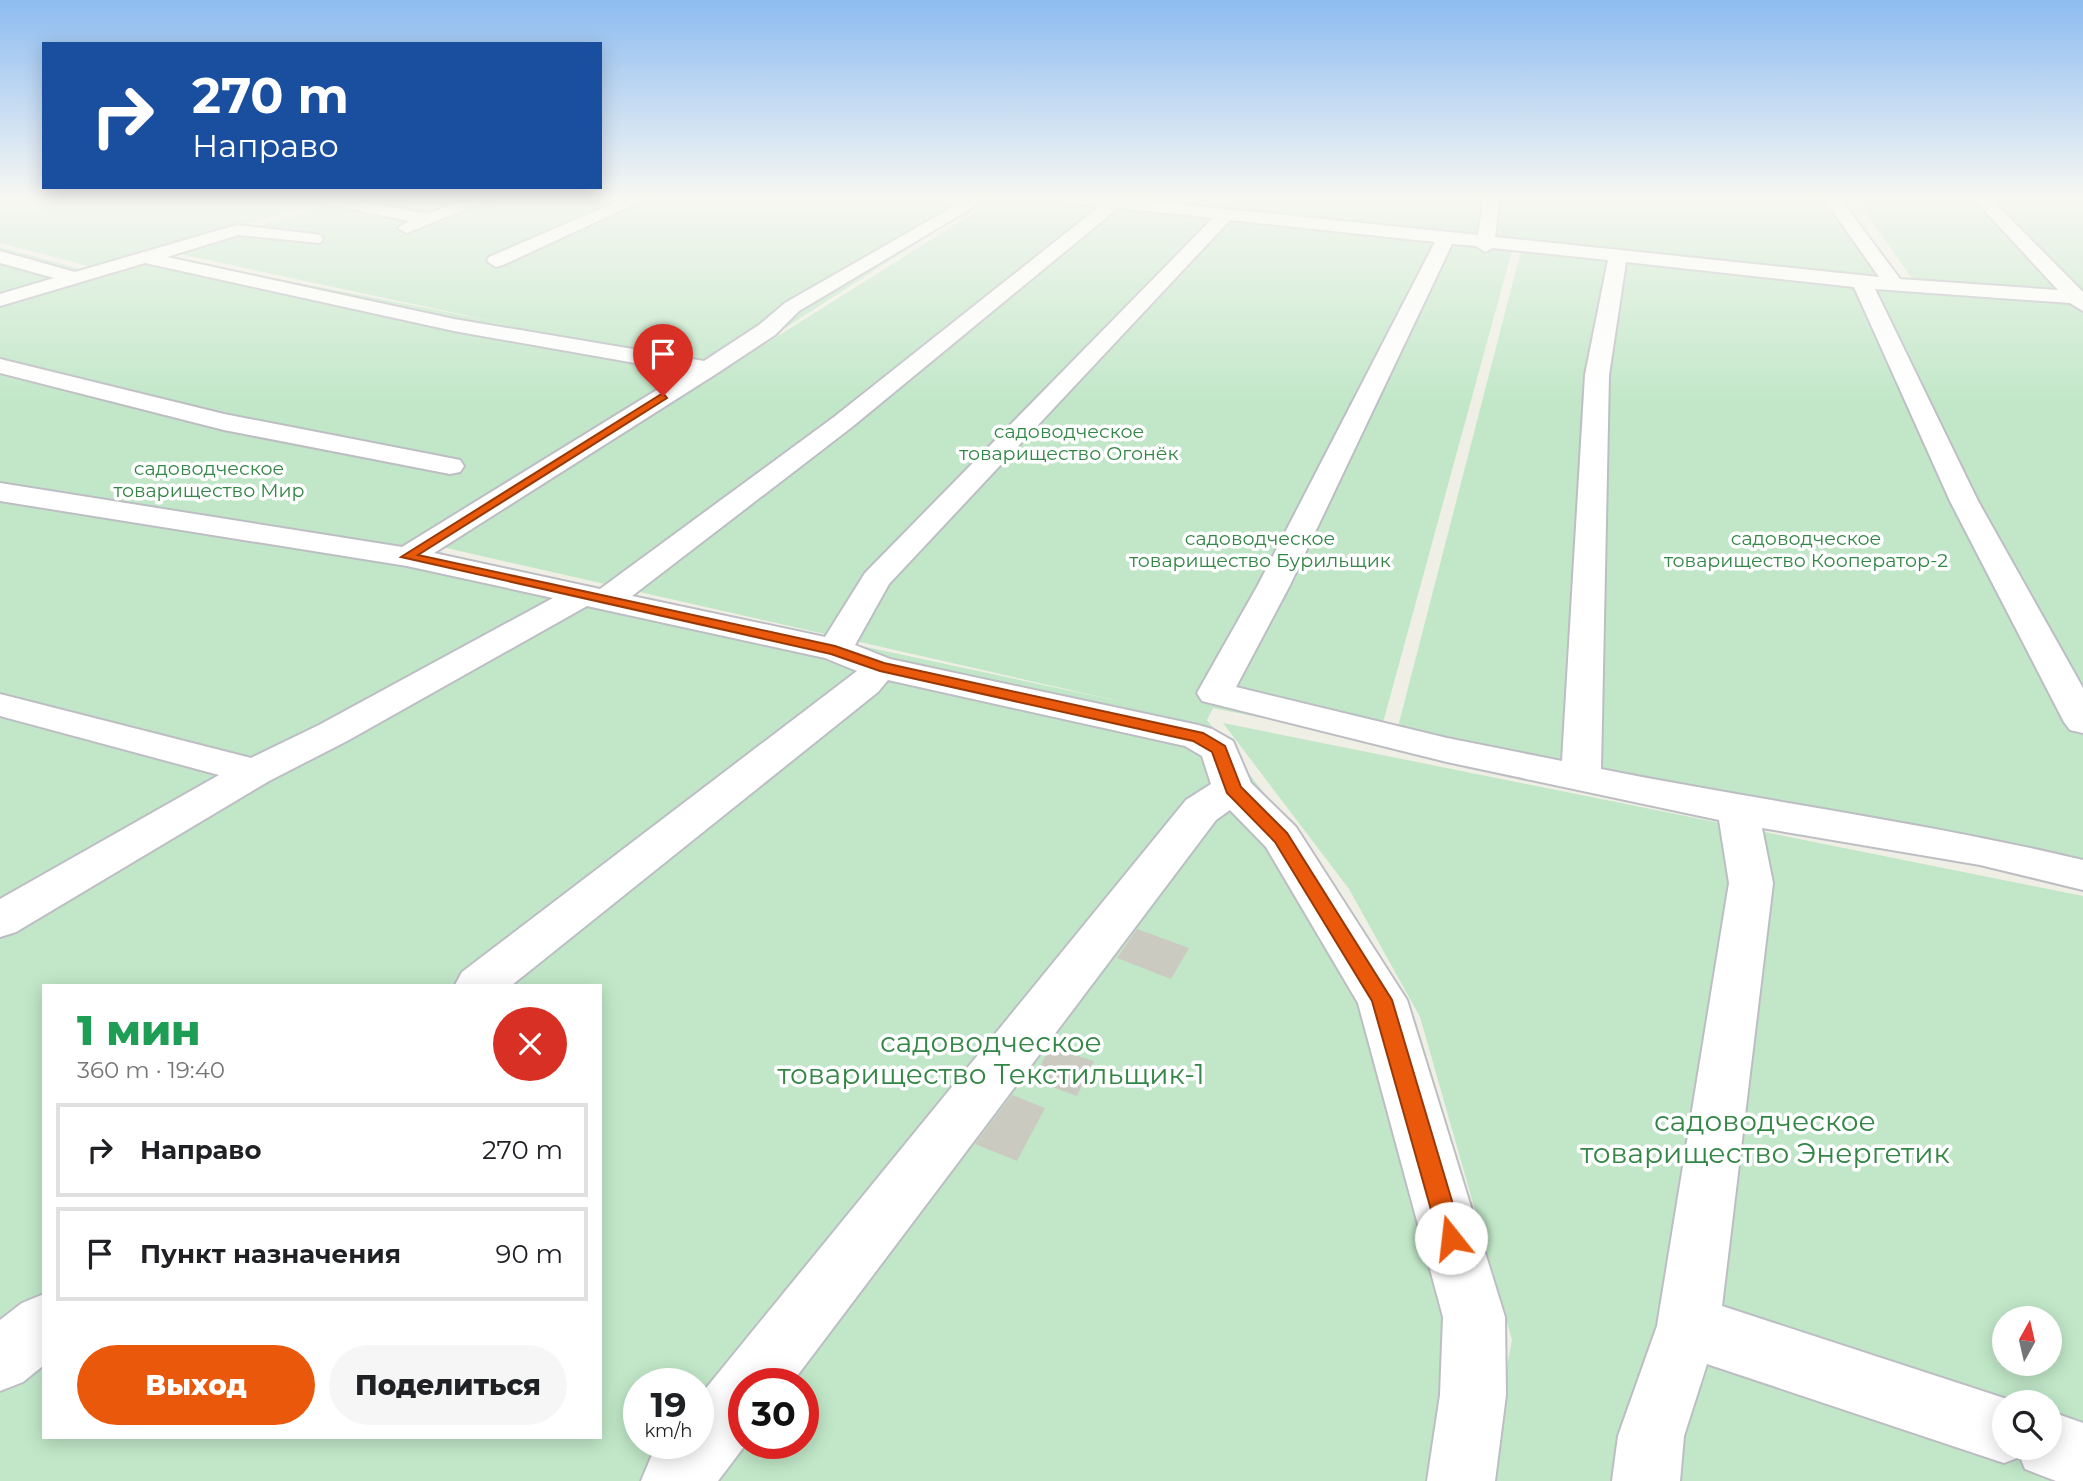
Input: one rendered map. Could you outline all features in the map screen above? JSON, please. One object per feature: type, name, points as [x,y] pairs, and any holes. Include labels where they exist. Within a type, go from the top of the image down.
[{"type":"street","points":[[33,266],[72,277]]},
{"type":"street","points":[[0,300],[111,266]]},
{"type":"street","points":[[186,266],[454,325],[708,369]]},
{"type":"street","points":[[407,557],[708,369],[767,330],[792,307],[863,266]]},
{"type":"street","points":[[0,920],[255,772],[596,597],[844,422],[1036,266]]},
{"type":"street","points":[[835,650],[876,579],[1176,266]]},
{"type":"street","points":[[1432,266],[1274,585],[1215,693],[1447,750],[1738,810],[1980,850],[2083,875]]},
{"type":"street","points":[[1581,776],[1597,375],[1616,266]]},
{"type":"street","points":[[1718,266],[1894,285],[2081,300]]},
{"type":"street","points":[[1880,266],[1894,285]]},
{"type":"street","points":[[2048,266],[2081,300]]},
{"type":"street","points":[[1862,282],[1964,501],[2083,722]]},
{"type":"street","points":[[0,366],[69,386],[336,446],[450,466]]},
{"type":"street","points":[[0,492],[407,557],[596,597],[835,650],[880,667],[1198,737],[1219,750],[1233,789],[1281,837],[1382,1000],[1474,1317],[1473,1395],[1461,1481]]},
{"type":"street","points":[[480,984],[865,684],[880,667]]},
{"type":"street","points":[[0,705],[255,772]]},
{"type":"street","points":[[764,1368],[1201,810],[1233,789]]},
{"type":"street","points":[[1646,1481],[1651,1436],[1688,1326],[1751,883],[1738,810]]},
{"type":"street","points":[[1688,1326],[1992,1426]]},
{"type":"street","points":[[0,1359],[42,1327]]},
{"type":"street","points":[[675,1481],[728,1413]]},
{"type":"street","points":[[2062,1450],[2083,1457]]},
{"type":"green space","points":[[0,266],[70,266],[88,271],[0,299]]},
{"type":"green space","points":[[120,266],[213,266],[497,322],[236,266],[881,266],[721,369],[408,546],[583,599],[599,590],[1123,702],[442,547],[889,266],[1508,266],[1378,741],[1213,708],[1207,720],[1325,871],[1502,1392],[1512,1340],[1420,1017],[1349,889],[1223,723],[2083,896],[2083,1481],[0,1481],[0,303]]},
{"type":"green space","name":"садоводческое товарищество Кооператор-2","points":[[1517,266],[1890,266],[1900,280],[1913,280],[1903,266],[2083,266],[2083,886],[1392,750]]},
{"type":"building","points":[[1137,929],[1189,948],[1171,979],[1117,958]]},
{"type":"building","points":[[1050,1047],[1094,1061],[1077,1096],[1033,1080]]},
{"type":"building","points":[[1012,1095],[1045,1108],[1017,1161],[975,1144]]},
{"type":"route","points":[[663,396],[407,557],[835,650],[880,667],[1198,737],[1219,750],[1233,789],[1281,837],[1382,1000],[1451,1238]]},
{"type":"park label","name":"садоводческое товарищество Огонёк","points":[[1069,442]]},
{"type":"park label","name":"садоводческое товарищество Мир","points":[[209,479]]},
{"type":"park label","name":"садоводческое товарищество Бурильщик","points":[[1260,549]]},
{"type":"park label","name":"садоводческое товарищество Текстильщик-1","points":[[991,1058]]},
{"type":"park label","name":"садоводческое товарищество Энергетик","points":[[1765,1137]]}]
